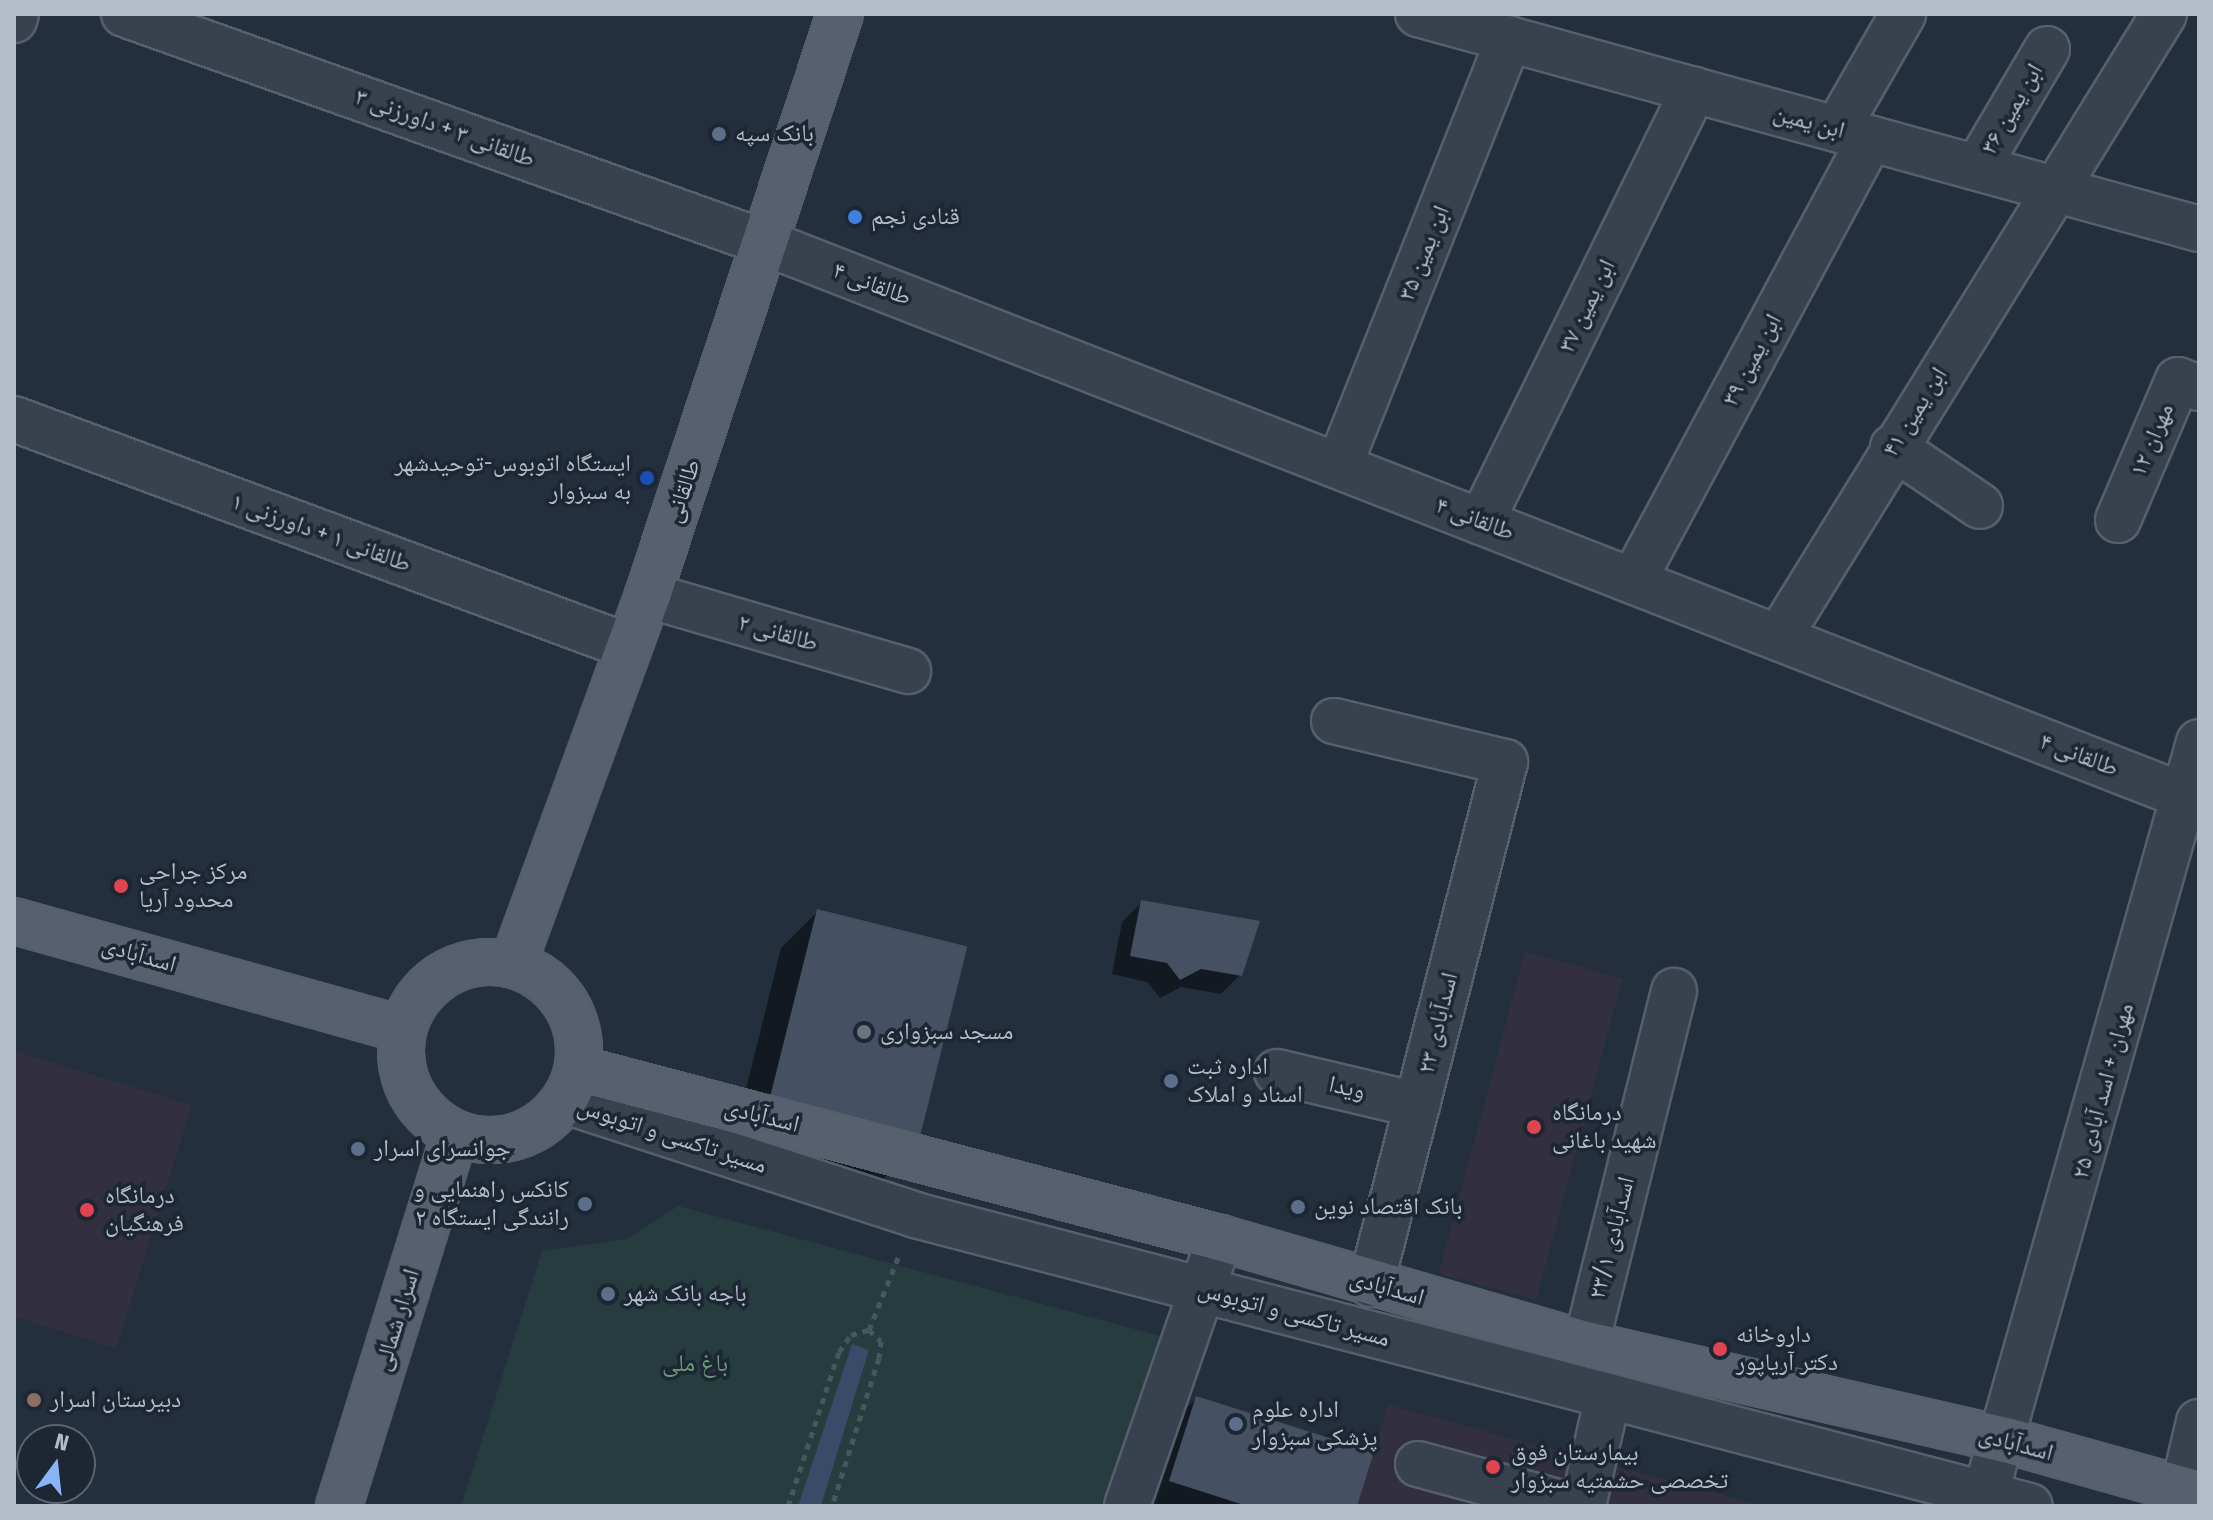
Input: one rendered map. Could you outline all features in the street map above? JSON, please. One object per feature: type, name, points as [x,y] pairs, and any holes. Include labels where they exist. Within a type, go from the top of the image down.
[{"type":"main road","name":"طالقانی","points":[[513,964],[648,595],[840,14]]},
{"type":"main road","name":"اسدآبادی","points":[[14,921],[402,1029]]},
{"type":"main road","points":[[477,962],[513,964],[544,979],[567,1004],[579,1035],[572,1085],[517,1137],[455,1134],[409,1091],[402,1029],[418,997],[444,974],[477,962]]},
{"type":"main road","name":"اسدآبادی","points":[[572,1085],[1220,1238],[1586,1344],[2006,1440],[2191,1492]]},
{"type":"main road","name":"اسرار شمالی","points":[[339,1506],[455,1134]]},
{"type":"street","name":"طالقانی ۳ + داورزنی ۳","points":[[124,14],[766,243]]},
{"type":"street","name":"ابن یمین ۳۹","points":[[1633,581],[1854,134],[1903,14]]},
{"type":"street","name":"ابن یمین ۴۱","points":[[1779,637],[1893,447],[2164,14]]},
{"type":"street","name":"ابن یمین","points":[[1437,16],[1509,39],[2199,229]]},
{"type":"street","name":"ابن یمین ۳۵","points":[[1339,466],[1509,39]]},
{"type":"street","name":"ابن یمین ۳۶","points":[[1977,168],[2047,49]]},
{"type":"street","name":"ابن یمین ۳۷","points":[[1481,522],[1694,90]]},
{"type":"street","name":"طالقانی ۴","points":[[766,243],[2184,796]]},
{"type":"street","name":"مهران ۱۲","points":[[2118,520],[2178,380],[2199,388]]},
{"type":"street","name":"طالقانی ۱ + داورزنی ۱","points":[[14,419],[627,646]]},
{"type":"street","points":[[1893,447],[1980,506]]},
{"type":"street","name":"طالقانی ۲","points":[[648,595],[908,671]]},
{"type":"street","name":"اسدآبادی ۲۳","points":[[1334,721],[1505,762],[1371,1284]]},
{"type":"street","name":"مهران + اسد آبادی ۲۵","points":[[1984,1500],[2006,1440],[2199,742]]},
{"type":"street","name":"اسدآبادی ۲۳/۱","points":[[1586,1344],[1674,991]]},
{"type":"street","name":"ویدا","points":[[1277,1072],[1417,1105]]},
{"type":"street","name":"مسیر تاکسی و اتوبوس","points":[[572,1085],[915,1215],[1608,1396],[1984,1500],[2030,1506]]},
{"type":"street","points":[[1127,1506],[1220,1238]]},
{"type":"street","points":[[1583,1506],[1608,1396]]},
{"type":"street","points":[[2191,1492],[2199,1422]]},
{"type":"street","points":[[1418,1464],[1573,1506]]},
{"type":"path","points":[[788,1506],[839,1352],[851,1335],[869,1330],[881,1341],[879,1358],[832,1506]]},
{"type":"shaded area","name":"درمانگاه شهید باغانی","points":[[1525,952],[1623,978],[1536,1300],[1439,1274]]},
{"type":"shaded area","name":"درمانگاه فرهنگیان","points":[[14,1051],[192,1105],[116,1349],[14,1316]]},
{"type":"shaded area","name":"بیمارستان فوق تخصصی حشمتیه سبزوار","points":[[1388,1405],[1669,1481],[1763,1506],[1357,1506]]},
{"type":"green space","name":"باغ ملی","points":[[678,1206],[1205,1348],[1156,1506],[821,1506],[869,1350],[852,1345],[798,1506],[461,1506],[542,1251],[627,1239]]},
{"type":"water","points":[[852,1344],[869,1350],[821,1506],[798,1506]]},
{"type":"building","points":[[1141,900],[1260,921],[1242,976],[1201,969],[1180,980],[1167,963],[1130,956]]},
{"type":"building","name":"مسجد سبزواری","points":[[817,909],[967,946],[915,1155],[765,1118]]},
{"type":"building","name":"اداره علوم پزشکی سبزوار","points":[[1196,1396],[1374,1452],[1357,1506],[1247,1506],[1169,1481]]},
{"type":"place","name":"بانک سپه","points":[[719,134]]},
{"type":"place","name":"قنادی نجم","points":[[855,217]]},
{"type":"place","name":"ایستگاه اتوبوس-توحیدشهر به سبزوار","points":[[647,478]]},
{"type":"place","name":"مرکز جراحی محدود آریا","points":[[121,886]]},
{"type":"place","name":"مسجد سبزواری","points":[[864,1032]]},
{"type":"place","name":"اداره ثبت اسناد و املاک","points":[[1171,1081]]},
{"type":"place","name":"درمانگاه شهید باغانی","points":[[1534,1127]]},
{"type":"place","name":"جوانسرای اسرار","points":[[358,1149]]},
{"type":"place","name":"کانکس راهنمایی و رانندگی ایستگاه ۲","points":[[585,1204]]},
{"type":"place","name":"بانک اقتصاد نوین","points":[[1298,1207]]},
{"type":"place","name":"درمانگاه فرهنگیان","points":[[87,1210]]},
{"type":"place","name":"باجه بانک شهر","points":[[608,1294]]},
{"type":"place","name":"داروخانه دکتر آریاپور","points":[[1720,1349]]},
{"type":"place","name":"دبیرستان اسرار","points":[[34,1400]]},
{"type":"place","name":"اداره علوم پزشکی سبزوار","points":[[1236,1424]]},
{"type":"place","name":"بیمارستان فوق تخصصی حشمتیه سبزوار","points":[[1493,1467]]}]
